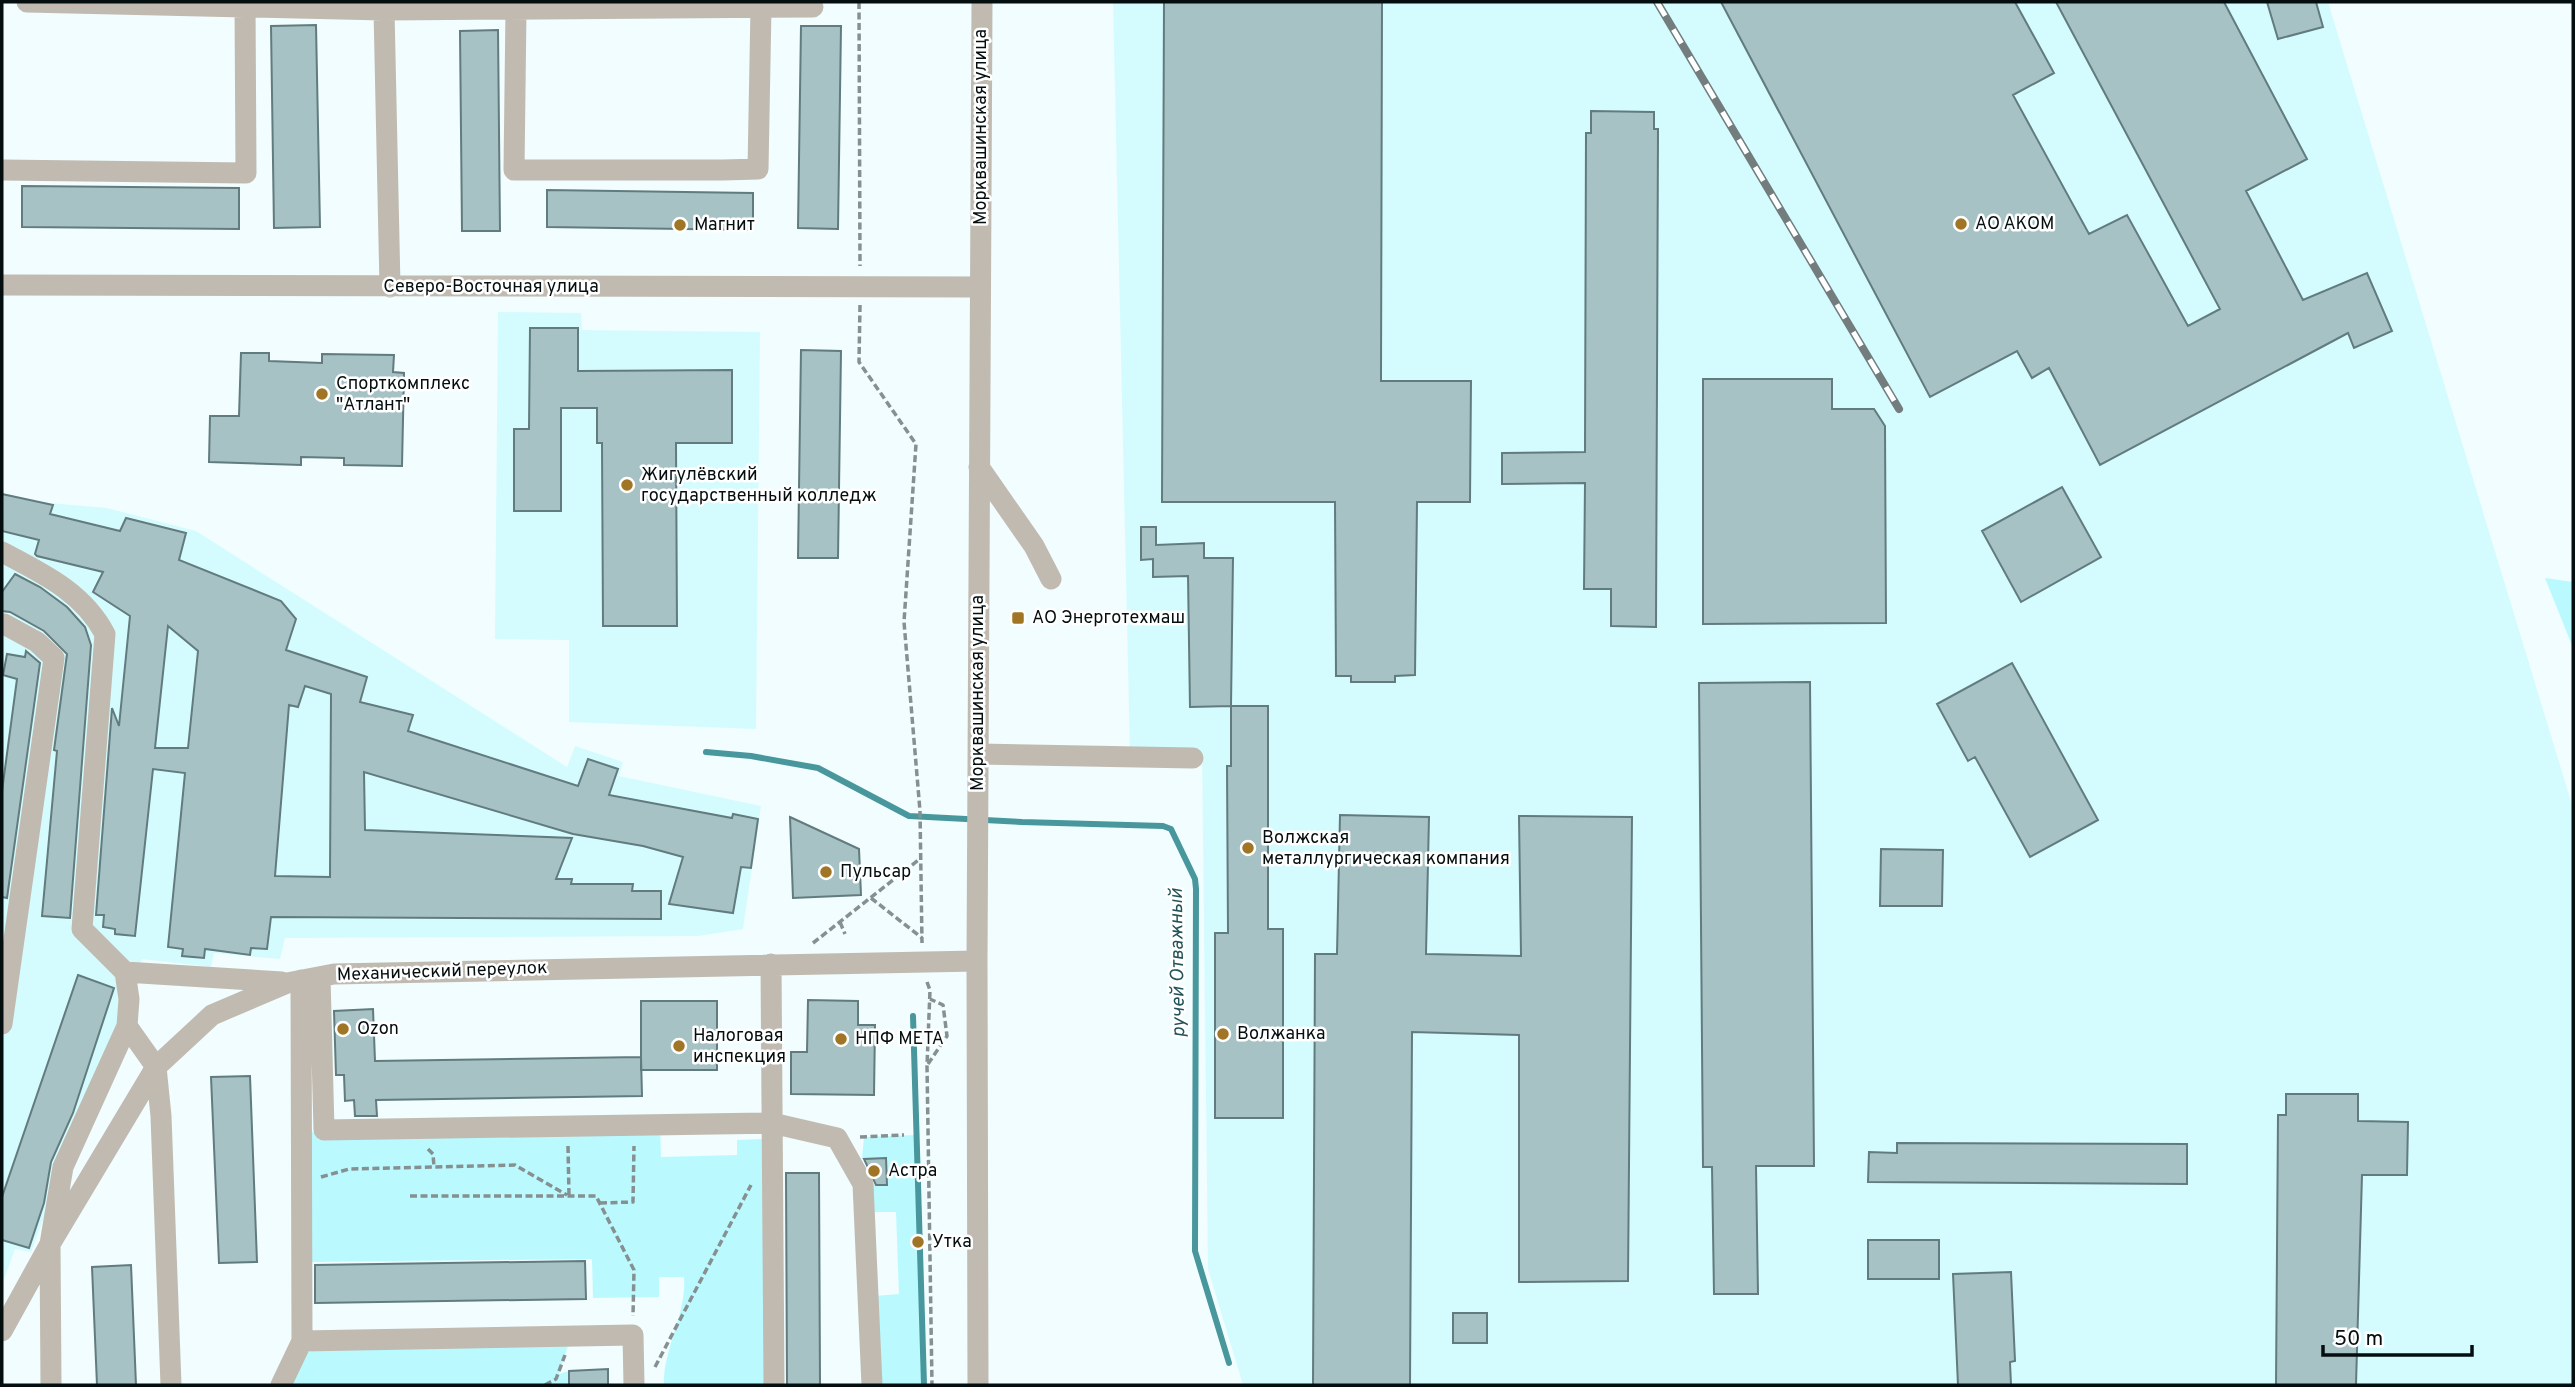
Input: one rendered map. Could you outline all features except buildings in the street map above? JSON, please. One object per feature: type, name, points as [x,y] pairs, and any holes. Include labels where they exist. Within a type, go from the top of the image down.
[{"type":"street","points":[[27,2],[245,4],[384,10],[599,5],[813,7]]},
{"type":"street","name":"Морквашинская улица","points":[[978,1385],[977,961],[982,2]]},
{"type":"street","points":[[2,170],[246,173],[245,4]]},
{"type":"street","points":[[516,9],[514,170],[723,170],[758,169],[761,7]]},
{"type":"street","points":[[384,10],[390,287]]},
{"type":"street","name":"Северо-Восточная улица","points":[[2,285],[980,287]]},
{"type":"street","points":[[979,467],[1034,546],[1051,579]]},
{"type":"street","points":[[2,552],[60,583],[97,618],[106,634],[82,929],[125,972],[130,999],[127,1026],[63,1167],[50,1244],[51,1385]]},
{"type":"street","points":[[2,1024],[54,657],[37,642],[4,624]]},
{"type":"street","points":[[978,754],[1193,758]]},
{"type":"street","name":"Механический переулок","points":[[2,1331],[50,1244],[156,1067],[212,1015],[303,980],[334,974],[977,961]]},
{"type":"street","points":[[774,1385],[772,1123],[779,964]]},
{"type":"street","points":[[125,972],[303,980]]},
{"type":"street","points":[[303,980],[324,1130],[772,1123],[837,1138],[863,1184],[872,1385]]},
{"type":"street","points":[[281,1385],[302,1340],[303,980]]},
{"type":"street","points":[[127,1026],[156,1067],[161,1116],[171,1385]]},
{"type":"street","points":[[302,1340],[633,1335],[643,1379]]},
{"type":"path","points":[[859,2],[859,362],[916,444],[904,622],[921,823],[922,962],[930,990],[927,1066],[932,1385]]},
{"type":"path","points":[[779,964],[840,922],[921,858]]},
{"type":"path","points":[[871,898],[922,938]]},
{"type":"path","points":[[840,922],[845,934]]},
{"type":"path","points":[[927,1066],[947,1036],[943,1005],[929,999]]},
{"type":"path","points":[[837,1138],[904,1135]]},
{"type":"path","points":[[568,1139],[569,1196]]},
{"type":"path","points":[[600,1203],[633,1202],[634,1139]]},
{"type":"path","points":[[301,1189],[329,1173],[349,1169],[515,1165],[569,1196]]},
{"type":"path","points":[[643,1379],[753,1182]]},
{"type":"path","points":[[410,1196],[596,1196],[634,1270],[633,1335]]},
{"type":"path","points":[[545,1385],[554,1381],[558,1375],[571,1336]]},
{"type":"shaded area","points":[[1113,2],[2328,2],[2573,808],[2573,1385],[1243,1385],[1208,1269],[1202,754],[1130,754]]},
{"type":"shaded area","name":"Жигулёвский государственный колледж","points":[[498,312],[581,313],[582,330],[760,332],[756,729],[569,722],[569,640],[495,639]]},
{"type":"shaded area","points":[[2,499],[107,508],[196,531],[567,767],[575,746],[623,762],[619,776],[761,806],[743,929],[698,936],[285,938],[280,959],[214,953],[211,967],[142,959],[31,1252],[15,1249],[2,1285]]},
{"type":"shaded area","points":[[2545,578],[2573,582],[2573,648]]},
{"type":"shaded area","points":[[660,1127],[661,1157],[737,1155],[737,1140],[762,1139],[765,1385],[664,1385],[667,1358],[682,1304],[684,1277],[659,1277],[659,1297],[593,1298],[592,1259],[308,1262],[307,1132]]},
{"type":"shaded area","points":[[915,1135],[924,1385],[878,1385],[875,1296],[899,1294],[896,1212],[872,1212],[871,1185],[887,1184],[886,1158],[862,1159],[864,1137]]},
{"type":"shaded area","points":[[571,1336],[559,1374],[569,1371],[569,1385],[281,1385],[302,1341]]},
{"type":"waterway","name":"ручей Отважный","points":[[706,752],[751,756],[818,768],[909,816],[1163,826],[1171,829],[1195,879],[1196,889],[1195,1251],[1229,1363]]},
{"type":"waterway","name":"ручей Отважный","points":[[913,1016],[924,1385]]},
{"type":"railway","points":[[1657,2],[1899,409]]},
{"type":"place","name":"АО АКОМ","points":[[1961,224]]},
{"type":"place","name":"Магнит","points":[[680,225]]},
{"type":"place","name":"Спорткомплекс \"Атлант\"","points":[[322,394]]},
{"type":"place","name":"Жигулёвский государственный колледж","points":[[627,485]]},
{"type":"place","name":"АО Энерготехмаш","points":[[1018,618]]},
{"type":"place","name":"Волжская металлургическая компания","points":[[1248,848]]},
{"type":"place","name":"Пульсар","points":[[826,872]]},
{"type":"place","name":"Ozon","points":[[343,1029]]},
{"type":"place","name":"Волжанка","points":[[1223,1034]]},
{"type":"place","name":"НПФ МЕТА","points":[[841,1039]]},
{"type":"place","name":"Налоговая инспекция","points":[[679,1046]]},
{"type":"place","name":"Астра","points":[[874,1171]]},
{"type":"place","name":"Утка","points":[[918,1242]]}]
